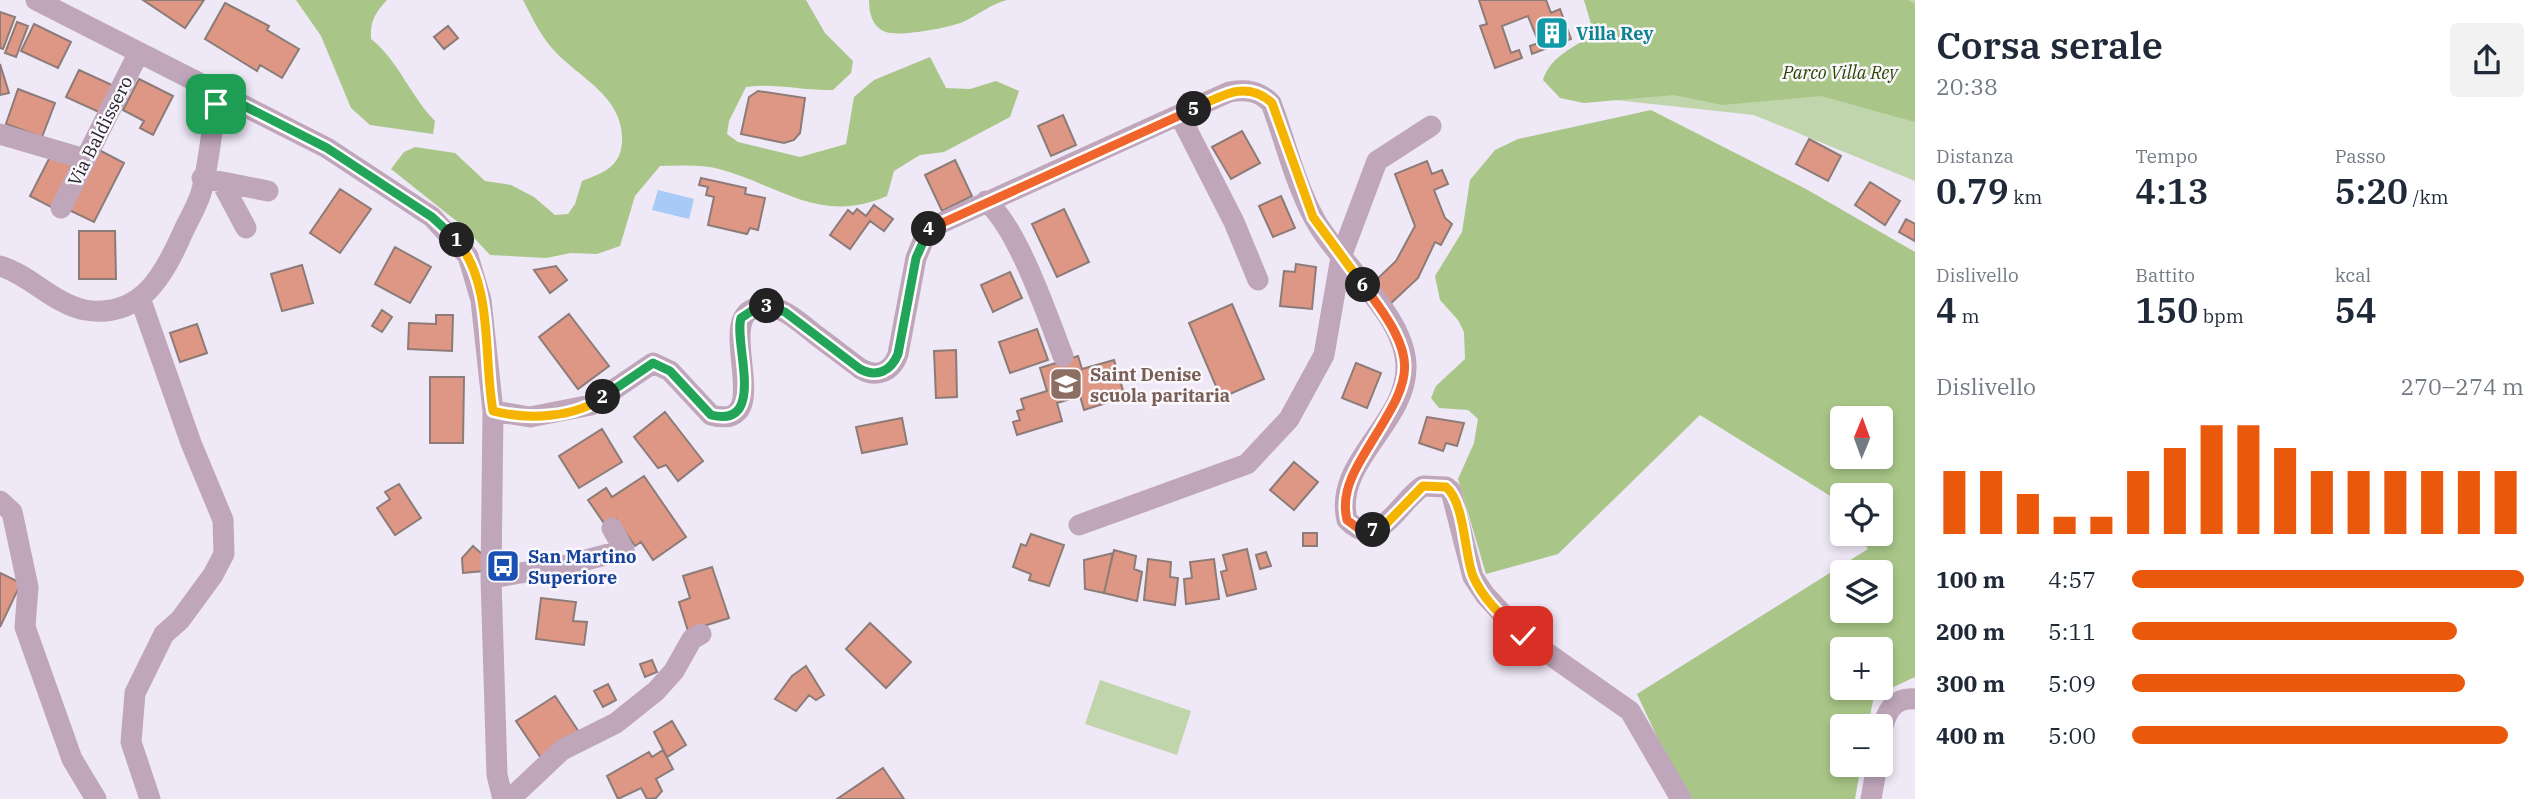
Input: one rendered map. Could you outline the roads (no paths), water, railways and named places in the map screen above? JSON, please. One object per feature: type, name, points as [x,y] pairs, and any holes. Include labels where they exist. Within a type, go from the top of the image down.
[{"type":"street","points":[[36,0],[327,148],[432,217],[458,242],[468,256],[481,300],[493,411],[491,578],[497,775],[503,799]]},
{"type":"street","name":"Via Baldissero","points":[[61,208],[138,54]]},
{"type":"street","points":[[493,411],[530,417],[591,405],[653,363],[670,371],[711,415],[719,417],[731,413],[740,405],[745,391],[739,324],[745,313],[759,306],[770,306],[785,312],[860,369],[869,374],[882,373],[895,363],[898,354],[916,258],[928,229],[1229,92],[1241,90],[1263,94],[1272,103],[1313,217],[1397,333],[1406,366],[1397,402],[1349,483],[1345,505],[1347,520],[1359,529],[1377,530],[1423,486],[1446,487],[1451,491],[1473,577],[1485,595],[1523,636],[1630,711],[1681,799]]},
{"type":"street","points":[[219,93],[212,181],[246,229]]},
{"type":"street","points":[[1180,116],[1234,222],[1258,280]]},
{"type":"street","points":[[1079,525],[1247,464],[1289,419],[1324,355],[1341,257],[1377,161],[1431,126]]},
{"type":"street","points":[[0,134],[85,159]]},
{"type":"street","points":[[212,181],[268,191]]},
{"type":"street","points":[[0,265],[80,309],[114,309],[140,298],[155,287],[171,259],[201,192],[212,181]]},
{"type":"street","points":[[986,201],[1004,222],[1041,300],[1063,356]]},
{"type":"street","points":[[140,298],[191,443],[223,520],[224,554],[213,575],[180,620],[164,634],[135,693],[131,742],[150,799]]},
{"type":"street","points":[[0,501],[12,512],[28,587],[25,627],[72,759],[96,799]]},
{"type":"street","points":[[491,578],[567,565],[624,550],[612,528]]},
{"type":"street","points":[[510,799],[562,750],[616,723],[656,691],[674,671],[692,639],[701,634]]},
{"type":"street","points":[[1887,714],[1900,700],[1915,699]]},
{"type":"street","points":[[1871,799],[1875,777]]},
{"type":"water","points":[[658,190],[694,199],[689,219],[652,210]]},
{"type":"place","name":"Villa Rey","points":[[1552,33]]},
{"type":"place","name":"Saint Denise scuola paritaria","points":[[1066,384]]},
{"type":"place","name":"San Martino Superiore","points":[[503,566]]},
{"type":"park label","name":"Parco Villa Rey","points":[[1840,72]]}]
